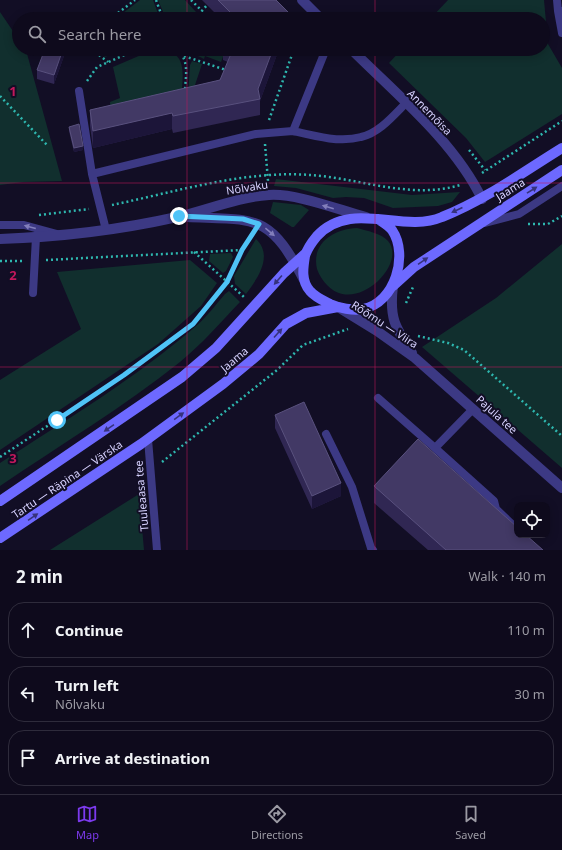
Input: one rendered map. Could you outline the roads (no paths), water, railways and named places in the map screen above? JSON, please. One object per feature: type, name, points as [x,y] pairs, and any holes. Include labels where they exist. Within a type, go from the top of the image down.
[{"type":"main road","name":"Jaama","points":[[378,219],[417,222],[440,218],[482,199],[562,148]]},
{"type":"main road","name":"Jaama","points":[[393,286],[414,266],[562,170]]},
{"type":"main road","points":[[366,217],[378,219],[391,229],[398,240],[398,268],[393,286],[380,300],[363,309],[338,307],[324,301],[310,291],[304,280],[303,268],[306,253],[313,241],[322,231],[330,226],[349,219],[366,217]]},
{"type":"main road","name":"Jaama","points":[[141,406],[182,377],[216,348],[306,253]]},
{"type":"main road","name":"Jaama","points":[[148,439],[223,384],[259,354],[286,324],[306,313],[338,307]]},
{"type":"main road","name":"Tartu — Räpina — Värska","points":[[0,501],[141,406]]},
{"type":"main road","name":"Tartu — Räpina — Värska","points":[[0,538],[148,439]]},
{"type":"street","points":[[302,0],[314,12]]},
{"type":"street","name":"Annemõisa","points":[[358,56],[456,155],[472,179],[482,199]]},
{"type":"street","name":"Nõlvaku","points":[[0,239],[106,230],[179,216],[221,204],[269,194],[310,201],[366,217]]},
{"type":"street","name":"Nõlvaku","points":[[179,216],[243,219],[259,224],[272,232],[287,249],[304,280]]},
{"type":"street","name":"Rõõmu — Viira","points":[[393,286],[391,302],[394,324],[415,358]]},
{"type":"street","name":"Rõõmu — Viira","points":[[338,307],[377,330],[415,358]]},
{"type":"street","name":"Pajula tee","points":[[415,358],[562,488]]},
{"type":"lane","points":[[557,0],[560,11],[562,33]]},
{"type":"lane","points":[[293,131],[323,56]]},
{"type":"lane","points":[[79,91],[92,174],[106,230]]},
{"type":"lane","points":[[92,174],[264,134],[293,131],[343,140],[362,137],[379,128],[406,104]]},
{"type":"lane","points":[[477,225],[519,214],[562,186]]},
{"type":"lane","points":[[0,225],[24,225],[60,235]]},
{"type":"lane","points":[[34,293],[36,237]]},
{"type":"lane","points":[[378,398],[494,501],[496,510],[514,526]]},
{"type":"lane","points":[[435,448],[473,409]]},
{"type":"lane","points":[[326,434],[352,487],[370,548],[373,550]]},
{"type":"lane","name":"Tuuleaasa tee","points":[[148,439],[157,550]]}]
